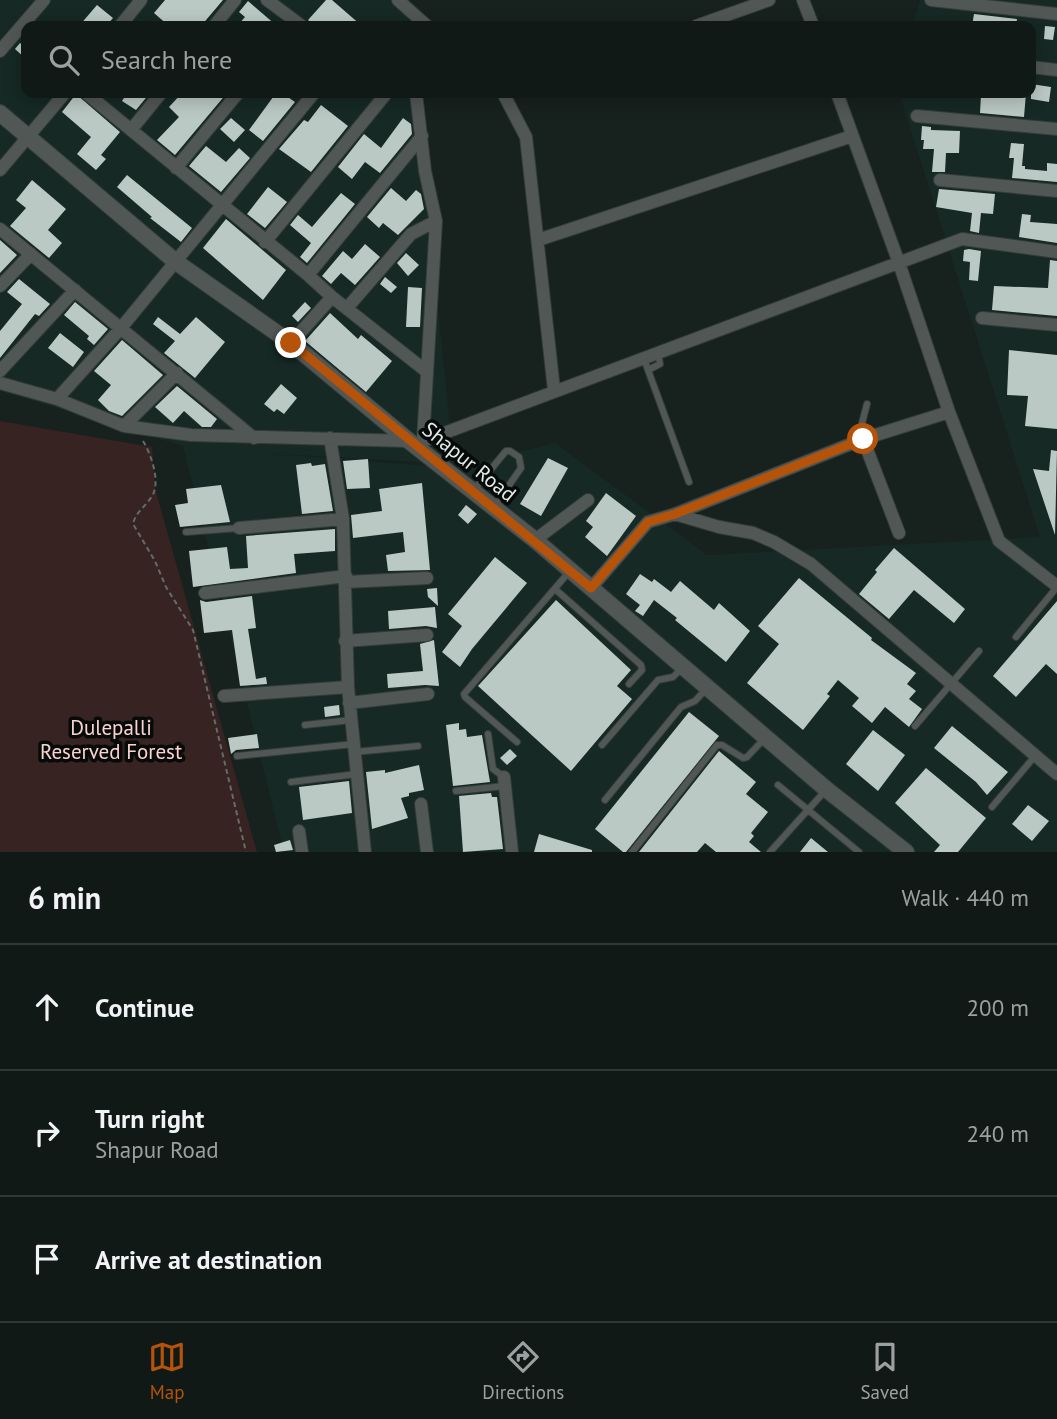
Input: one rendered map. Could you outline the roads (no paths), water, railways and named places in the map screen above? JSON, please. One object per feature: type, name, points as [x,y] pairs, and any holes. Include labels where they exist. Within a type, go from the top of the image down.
[{"type":"street","points":[[26,21],[44,0]]},
{"type":"street","points":[[124,21],[141,0]]},
{"type":"street","points":[[218,21],[235,0]]},
{"type":"street","points":[[267,0],[292,21]]},
{"type":"street","points":[[398,0],[419,21]]},
{"type":"street","points":[[710,21],[769,0]]},
{"type":"street","points":[[803,0],[811,21]]},
{"type":"street","points":[[931,0],[1057,14]]},
{"type":"street","points":[[0,51],[21,27]]},
{"type":"street","points":[[1036,68],[1057,70]]},
{"type":"street","points":[[0,170],[61,98]]},
{"type":"street","points":[[92,98],[332,297],[426,371]]},
{"type":"street","points":[[131,131],[157,98]]},
{"type":"street","points":[[177,168],[234,98]]},
{"type":"street","points":[[57,398],[121,328],[310,98]]},
{"type":"street","points":[[265,242],[382,98]]},
{"type":"street","points":[[416,443],[426,371],[436,221],[425,171],[417,98]]},
{"type":"street","points":[[508,98],[526,137],[554,390]]},
{"type":"street","points":[[839,98],[899,263],[949,412],[999,541],[1057,587]]},
{"type":"street","name":"Shapur Road","points":[[0,113],[176,262],[291,343],[416,443],[493,509],[535,540],[765,738],[906,852]]},
{"type":"street","points":[[917,116],[1057,129]]},
{"type":"street","points":[[308,275],[422,136]]},
{"type":"street","points":[[538,240],[852,136]]},
{"type":"street","points":[[940,180],[1057,191]]},
{"type":"street","points":[[347,308],[411,234],[436,221]]},
{"type":"street","points":[[0,229],[254,438]]},
{"type":"street","points":[[0,383],[57,398],[124,425],[191,435],[416,443],[554,390],[646,363],[657,352],[962,239],[1057,252]]},
{"type":"street","points":[[0,286],[31,254]]},
{"type":"street","points":[[0,371],[75,290]]},
{"type":"street","points":[[291,343],[332,297]]},
{"type":"street","points":[[982,318],[1057,325]]},
{"type":"street","points":[[124,425],[177,373]]},
{"type":"street","points":[[591,588],[648,522],[675,514],[865,438],[949,412]]},
{"type":"street","points":[[330,438],[343,519],[349,703],[365,852]]},
{"type":"street","points":[[865,438],[899,533]]},
{"type":"street","points":[[535,540],[588,500]]},
{"type":"street","points":[[675,514],[719,527],[753,533],[811,564],[1057,774]]},
{"type":"street","points":[[239,528],[343,519]]},
{"type":"street","points":[[205,593],[346,579],[427,578]]},
{"type":"street","points":[[345,641],[427,635]]},
{"type":"street","points":[[224,696],[348,687]]},
{"type":"street","points":[[349,703],[428,694]]},
{"type":"street","points":[[504,782],[512,852]]},
{"type":"street","points":[[421,804],[427,852]]},
{"type":"street","points":[[299,831],[302,852]]},
{"type":"lane","points":[[646,363],[689,482]]},
{"type":"lane","points":[[865,438],[862,423],[867,404]]},
{"type":"lane","points":[[472,492],[506,451],[519,457],[521,468],[493,509]]},
{"type":"lane","points":[[186,532],[239,528]]},
{"type":"lane","points":[[517,742],[464,694],[570,571]]},
{"type":"lane","points":[[1016,637],[1057,587]]},
{"type":"lane","points":[[555,589],[641,665],[642,670],[629,684]]},
{"type":"lane","points":[[915,726],[979,651]]},
{"type":"lane","points":[[602,745],[658,680],[673,677],[683,667]]},
{"type":"lane","points":[[605,800],[681,707],[695,701],[708,688]]},
{"type":"lane","points":[[304,725],[351,720]]},
{"type":"lane","points":[[456,791],[504,782],[493,769],[488,734]]},
{"type":"lane","points":[[632,852],[717,745],[722,744],[743,758],[765,738]]},
{"type":"lane","points":[[237,756],[418,746]]},
{"type":"lane","points":[[992,807],[1035,756]]},
{"type":"lane","points":[[291,782],[356,774]]},
{"type":"lane","points":[[778,785],[859,852]]},
{"type":"lane","points":[[770,852],[826,789]]},
{"type":"lane","points":[[501,852],[512,852]]},
{"type":"park label","name":"Dulepalli Reserved Forest","points":[[111,740]]}]
